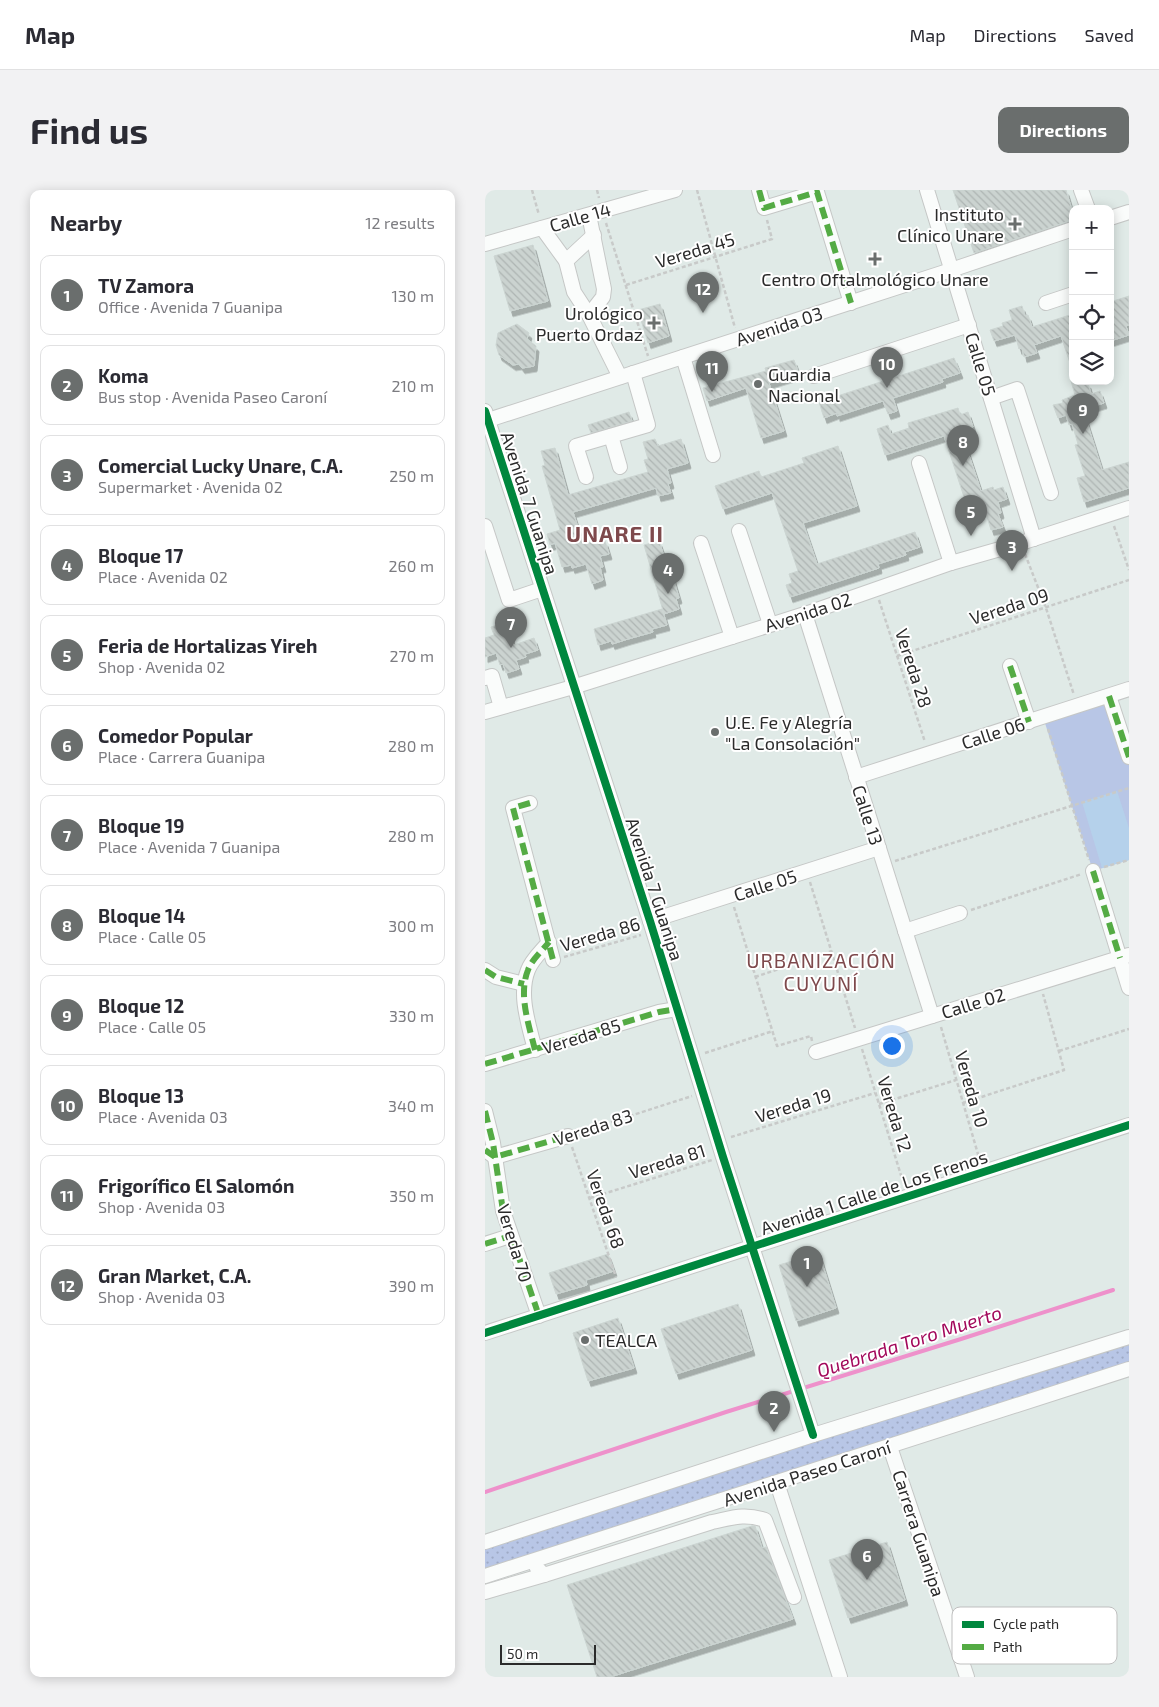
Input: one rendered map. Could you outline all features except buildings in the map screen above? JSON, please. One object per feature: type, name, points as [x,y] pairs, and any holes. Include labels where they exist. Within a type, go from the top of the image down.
[{"type":"street","name":"Calle 14","points":[[485,244],[675,190]]},
{"type":"street","points":[[759,190],[764,208],[817,192],[851,303]]},
{"type":"street","name":"Calle 05","points":[[927,190],[991,398],[1027,541]]},
{"type":"street","points":[[1081,190],[1087,205]]},
{"type":"street","points":[[1114,217],[1129,212]]},
{"type":"street","points":[[589,315],[603,297],[604,289],[594,235],[596,213]]},
{"type":"street","points":[[542,228],[566,261],[573,292],[627,375],[648,425],[577,446],[586,477]]},
{"type":"street","name":"Avenida 03","points":[[486,417],[737,340],[1069,231]]},
{"type":"street","points":[[566,261],[594,235]]},
{"type":"street","points":[[1045,303],[1070,295]]},
{"type":"street","points":[[814,376],[969,325]]},
{"type":"street","points":[[683,357],[713,456]]},
{"type":"street","points":[[991,398],[1017,389],[1051,492]]},
{"type":"street","name":"Avenida 7 Guanipa","points":[[486,417],[652,926],[723,1157],[813,1435]]},
{"type":"street","points":[[611,436],[620,467]]},
{"type":"street","points":[[919,463],[951,563]]},
{"type":"street","name":"Avenida 02","points":[[485,712],[805,614],[951,563],[1129,508]]},
{"type":"street","points":[[485,526],[509,600],[542,589]]},
{"type":"street","points":[[739,530],[770,624]]},
{"type":"street","points":[[701,543],[732,637]]},
{"type":"street","name":"Calle 13","points":[[805,614],[932,1016]]},
{"type":"street","points":[[1011,666],[1029,722]]},
{"type":"street","points":[[485,678],[492,676],[501,707]]},
{"type":"street","name":"Calle 06","points":[[856,777],[1129,690]]},
{"type":"street","points":[[1109,696],[1129,756]]},
{"type":"street","points":[[530,803],[513,808],[553,960]]},
{"type":"street","name":"Calle 05","points":[[652,926],[730,896],[879,848]]},
{"type":"street","points":[[1093,871],[1124,956],[1129,988]]},
{"type":"street","points":[[905,931],[960,913]]},
{"type":"street","points":[[535,1050],[526,1016],[524,984],[528,969],[549,942]]},
{"type":"street","name":"Calle 02","points":[[816,1052],[1124,956]]},
{"type":"street","points":[[485,970],[496,977],[524,984]]},
{"type":"street","name":"Vereda 85","points":[[485,1064],[659,1012],[677,1009]]},
{"type":"street","name":"Vereda 70","points":[[485,1111],[490,1154],[503,1211],[539,1316]]},
{"type":"street","name":"Avenida 1 Calle de Los Frenos","points":[[485,1333],[1129,1125]]},
{"type":"street","name":"Vereda 83","points":[[490,1154],[567,1136]]},
{"type":"street","points":[[485,1244],[510,1236]]},
{"type":"street","name":"Avenida Paseo Caroní","points":[[485,1542],[813,1435],[1129,1337]]},
{"type":"street","name":"Avenida Paseo Caroní","points":[[485,1576],[1129,1369]]},
{"type":"street","name":"Carrera Guanipa","points":[[890,1447],[952,1632]]},
{"type":"street","points":[[777,1483],[840,1677]]},
{"type":"street","points":[[485,1592],[711,1522],[738,1516],[752,1516],[765,1520],[794,1597]]},
{"type":"street","points":[[534,1561],[537,1568],[544,1575]]},
{"type":"street","name":"Carrera Guanipa","points":[[963,1664],[967,1677]]},
{"type":"path","points":[[532,190],[542,228]]},
{"type":"path","points":[[697,190],[737,340]]},
{"type":"path","points":[[596,213],[626,285],[651,367]]},
{"type":"path","points":[[1110,514],[1129,570]]},
{"type":"path","points":[[1027,541],[1077,706]]},
{"type":"path","points":[[1043,717],[1093,871]]},
{"type":"path","points":[[884,865],[1129,788]]},
{"type":"path","points":[[960,913],[1129,860]]},
{"type":"path","points":[[730,896],[777,1046],[811,1036],[816,1052]]},
{"type":"path","points":[[755,977],[832,952]]},
{"type":"path","points":[[963,1104],[1065,1070],[1039,982]]},
{"type":"path","points":[[1059,1051],[1129,1029]]},
{"type":"path","points":[[692,1057],[773,1032]]},
{"type":"path","points":[[879,1104],[956,1080]]},
{"type":"shaded area","points":[[1109,696],[1129,757],[1129,860],[1093,871],[1043,717]]},
{"type":"shaded area","points":[[1117,791],[1129,828],[1129,860],[1102,868],[1082,802]]},
{"type":"shaded area","points":[[1129,1337],[1129,1369],[485,1576],[485,1542]]},
{"type":"waterway","name":"Quebrada Toro Muerto","points":[[485,1492],[726,1412],[1113,1290]]},
{"type":"marked path","points":[[759,190],[764,208],[817,192],[851,303]]},
{"type":"marked path","points":[[1010,666],[1029,722]]},
{"type":"marked path","points":[[1109,696],[1129,757]]},
{"type":"marked path","points":[[530,803],[513,808],[553,960]]},
{"type":"marked path","points":[[1093,871],[1120,958]]},
{"type":"marked path","points":[[535,1050],[525,1010],[525,980],[532,962],[549,942]]},
{"type":"marked path","points":[[485,970],[496,977],[524,984]]},
{"type":"marked path","points":[[485,1064],[659,1012],[677,1009]]},
{"type":"marked path","points":[[485,1111],[493,1143],[503,1211],[539,1316]]},
{"type":"marked path","points":[[485,1150],[495,1157],[568,1136]]},
{"type":"marked path","points":[[485,1244],[510,1236]]},
{"type":"cycle path","points":[[485,411],[650,921],[723,1157],[813,1435]]},
{"type":"cycle path","points":[[485,1333],[1129,1125]]},
{"type":"place","name":"Instituto Clínico Unare","points":[[1015,224]]},
{"type":"place","name":"Centro Oftalmológico Unare","points":[[875,259]]},
{"type":"place","name":"Gran Market, C.A.","points":[[703,313]]},
{"type":"place","name":"Urológico Puerto Ordaz","points":[[654,323]]},
{"type":"place","name":"Guardia Nacional","points":[[758,384]]},
{"type":"place","name":"Bloque 13","points":[[887,388]]},
{"type":"place","name":"Frigorífico El Salomón","points":[[712,392]]},
{"type":"place","name":"Bloque 12","points":[[1083,434]]},
{"type":"place","name":"Bloque 14","points":[[963,466]]},
{"type":"place","name":"Feria de Hortalizas Yireh","points":[[971,536]]},
{"type":"place","name":"Comercial Lucky Unare, C.A.","points":[[1012,571]]},
{"type":"place","name":"Bloque 17","points":[[668,594]]},
{"type":"place","name":"Bloque 19","points":[[511,648]]},
{"type":"place","name":"U.E. Fe y Alegría \"La Consolación\"","points":[[715,732]]},
{"type":"place","name":"TV Zamora","points":[[807,1287]]},
{"type":"place","name":"TEALCA","points":[[585,1340]]},
{"type":"place","name":"Koma","points":[[774,1432]]},
{"type":"place","name":"Comedor Popular","points":[[867,1580]]},
{"type":"district","name":"UNARE II","points":[[615,533]]},
{"type":"district","name":"URBANIZACIÓN CUYUNÍ","points":[[821,972]]}]
